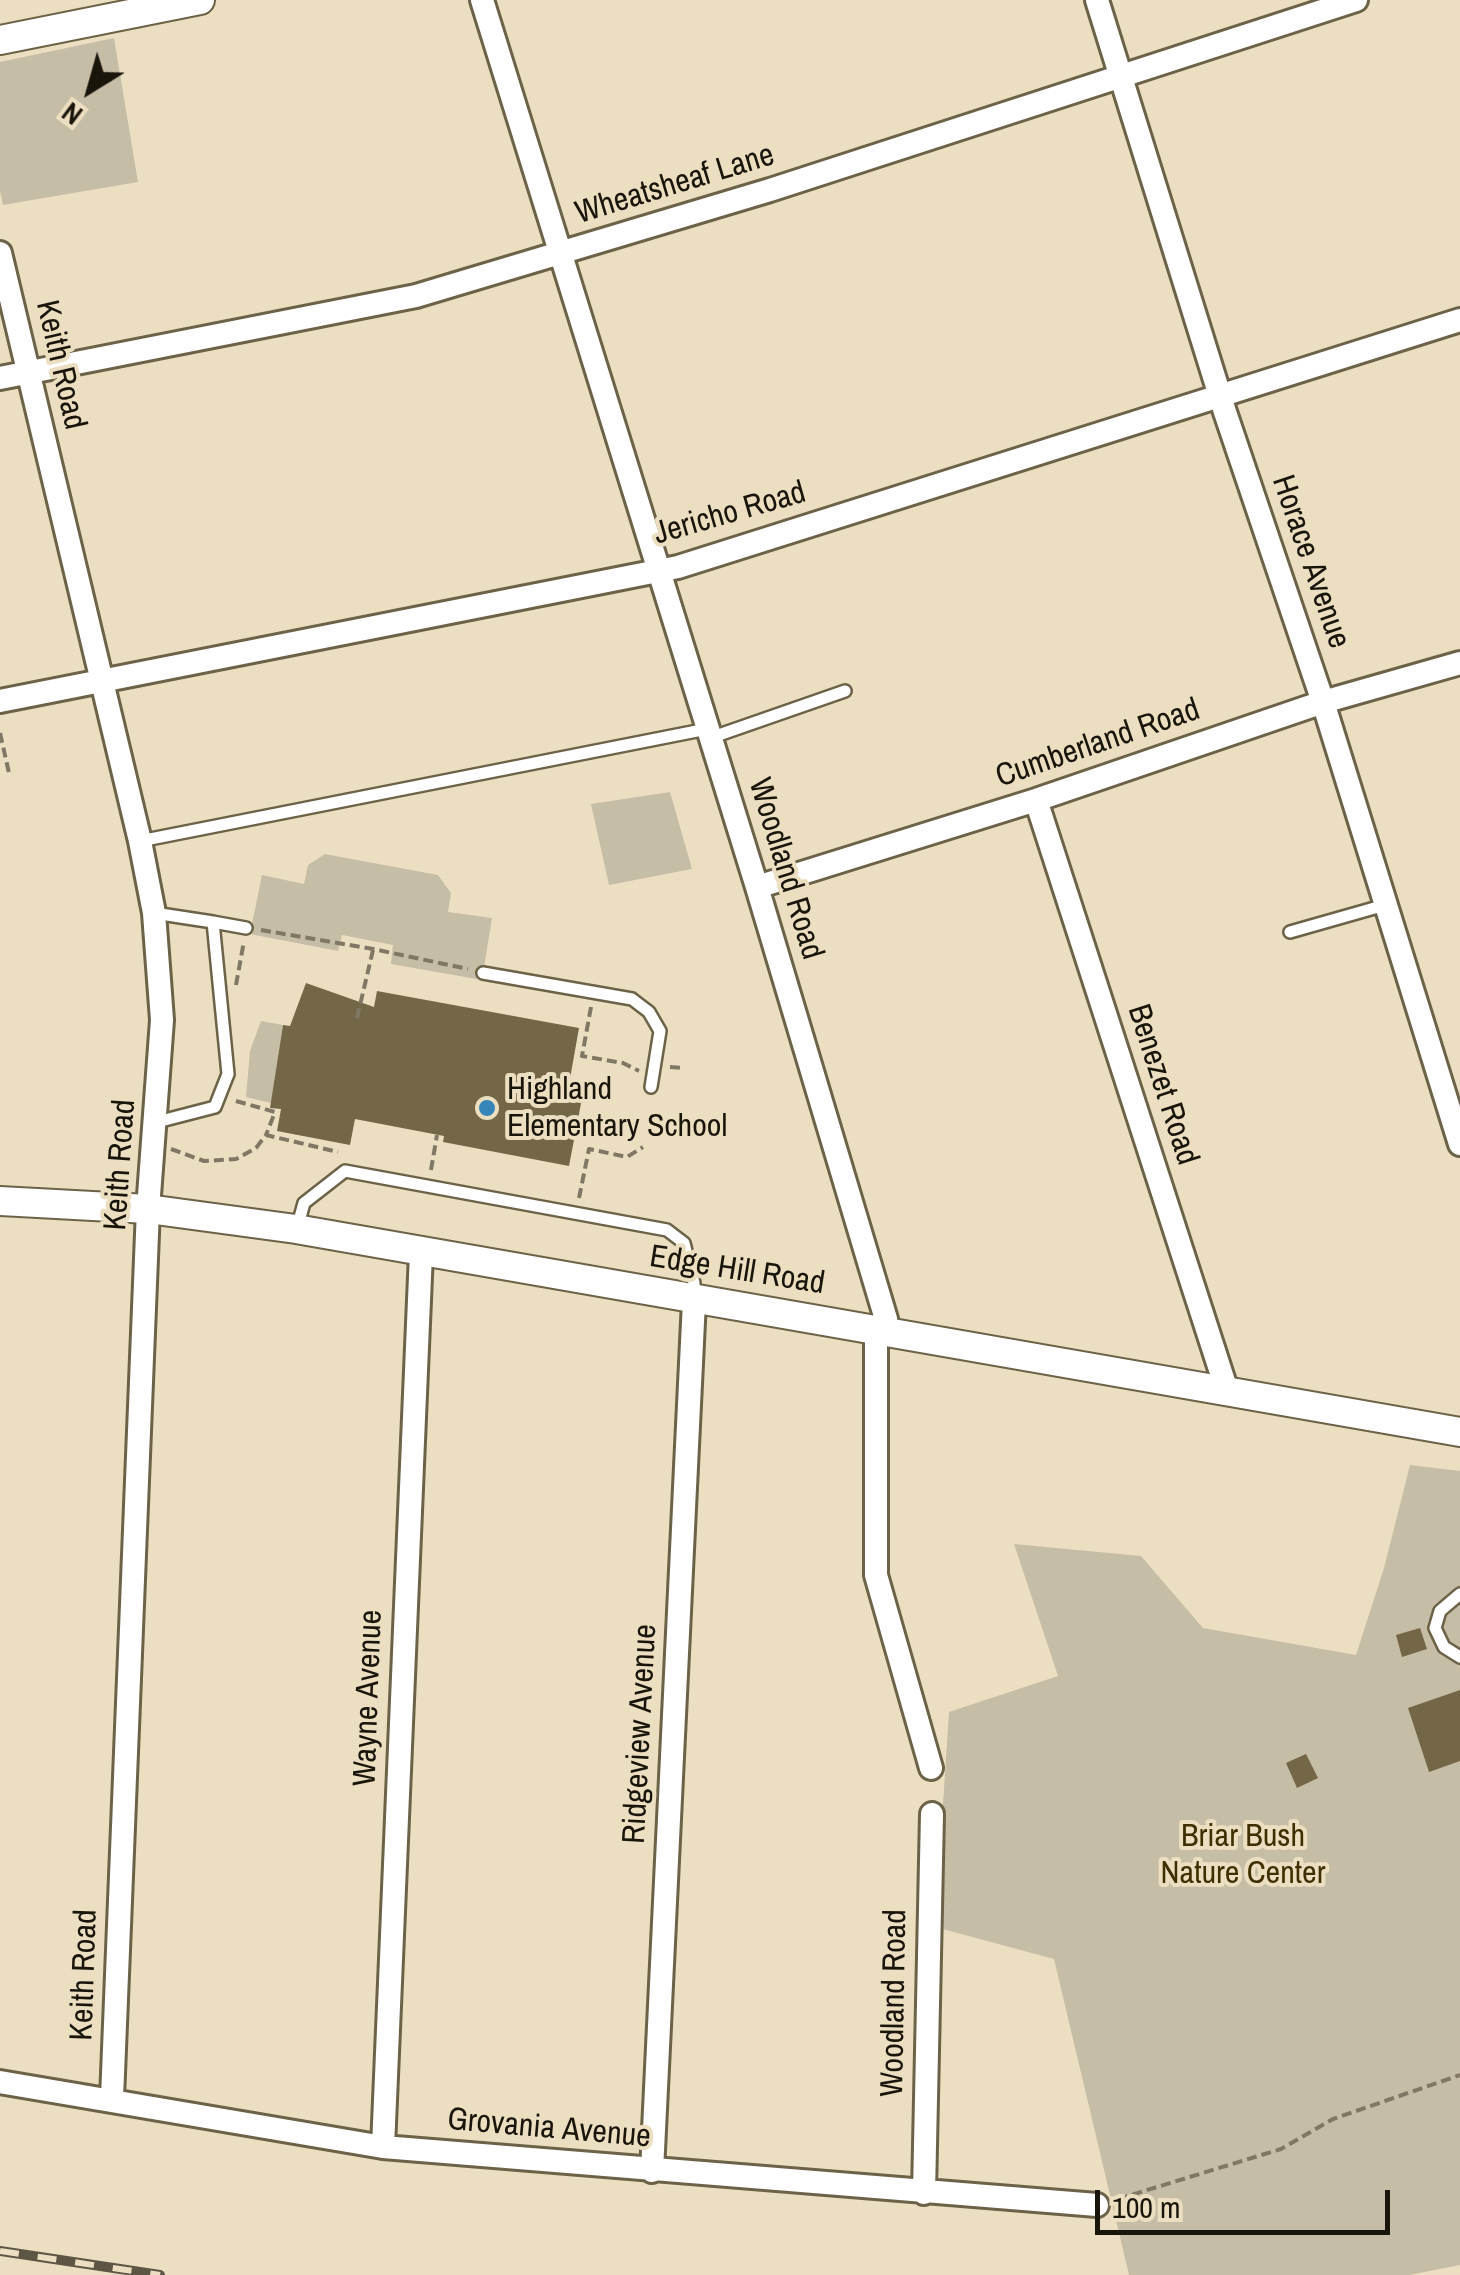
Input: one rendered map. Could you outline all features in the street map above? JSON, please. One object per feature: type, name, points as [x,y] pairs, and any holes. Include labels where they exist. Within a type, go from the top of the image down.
[{"type":"street","points":[[0,40],[200,0]]},
{"type":"street","name":"Woodland Road","points":[[482,0],[757,887],[886,1319],[876,1330],[876,1575],[931,1768]]},
{"type":"street","name":"Horace Avenue","points":[[1097,0],[1460,1144]]},
{"type":"street","name":"Wheatsheaf Lane","points":[[0,378],[416,296],[770,190],[1356,0]]},
{"type":"street","name":"Keith Road","points":[[0,253],[140,840],[154,913],[162,1020],[148,1209],[112,2098]]},
{"type":"street","name":"Jericho Road","points":[[0,701],[658,571],[1460,320]]},
{"type":"street","name":"Cumberland Road","points":[[757,887],[1036,800],[1322,702],[1460,663]]},
{"type":"street","name":"Benezet Road","points":[[1036,800],[1227,1391]]},
{"type":"street","name":"Edge Hill Road","points":[[0,1201],[148,1209],[296,1229],[1460,1432]]},
{"type":"street","name":"Wayne Avenue","points":[[383,2147],[420,1252]]},
{"type":"street","name":"Ridgeview Avenue","points":[[652,2171],[694,1300]]},
{"type":"street","name":"Woodland Road","points":[[924,2193],[932,1814]]},
{"type":"street","name":"Grovania Avenue","points":[[0,2082],[383,2147],[1097,2206]]},
{"type":"lane","points":[[140,840],[709,734],[844,690]]},
{"type":"lane","points":[[1290,932],[1385,905]]},
{"type":"lane","points":[[154,913],[246,928]]},
{"type":"lane","points":[[156,1122],[215,1107],[228,1074],[213,922]]},
{"type":"lane","points":[[483,973],[632,999],[649,1012],[660,1032],[651,1087]]},
{"type":"lane","points":[[296,1229],[304,1203],[345,1171],[667,1230],[684,1242],[694,1300]]},
{"type":"lane","points":[[1460,1594],[1440,1611],[1436,1628],[1444,1648],[1460,1656]]},
{"type":"path","points":[[0,733],[9,773]]},
{"type":"path","points":[[235,990],[246,928],[374,949],[483,973]]},
{"type":"path","points":[[357,1018],[374,949]]},
{"type":"path","points":[[594,992],[582,1056],[623,1063],[642,1072]]},
{"type":"path","points":[[665,1066],[683,1068]]},
{"type":"path","points":[[171,1149],[204,1161],[236,1159],[256,1148],[266,1136],[275,1112],[236,1102]]},
{"type":"path","points":[[431,1170],[438,1135]]},
{"type":"path","points":[[266,1136],[338,1152]]},
{"type":"path","points":[[579,1198],[589,1149],[627,1157],[642,1147]]},
{"type":"path","points":[[1097,2206],[1281,2150],[1333,2119],[1460,2075]]},
{"type":"green space","points":[[114,38],[138,182],[3,205],[0,62]]},
{"type":"green space","points":[[670,792],[692,869],[609,885],[591,804]]},
{"type":"green space","points":[[325,854],[438,875],[451,893],[448,912],[492,918],[482,980],[391,964],[393,945],[342,935],[338,951],[250,934],[262,875],[304,884],[308,865]]},
{"type":"green space","points":[[261,1021],[283,1025],[271,1103],[246,1097],[250,1051]]},
{"type":"green space","name":"Briar Bush Nature Center","points":[[1410,1465],[1460,1471],[1460,2265],[1409,2275],[1129,2275],[1054,1959],[935,1927],[949,1712],[1058,1676],[1014,1544],[1141,1556],[1203,1628],[1356,1655],[1384,1568]]},
{"type":"building","points":[[306,983],[374,1007],[377,991],[579,1028],[568,1090],[583,1093],[569,1166],[443,1142],[444,1136],[355,1119],[350,1145],[277,1131],[281,1109],[270,1108],[283,1025],[290,1026]]},
{"type":"building","points":[[1420,1628],[1427,1649],[1402,1657],[1396,1635]]},
{"type":"building","points":[[1460,1690],[1460,1761],[1429,1772],[1408,1708]]},
{"type":"building","points":[[1306,1754],[1318,1778],[1297,1788],[1286,1763]]},
{"type":"railway","points":[[0,2251],[160,2275]]},
{"type":"place","name":"Highland Elementary School","points":[[487,1108]]}]
